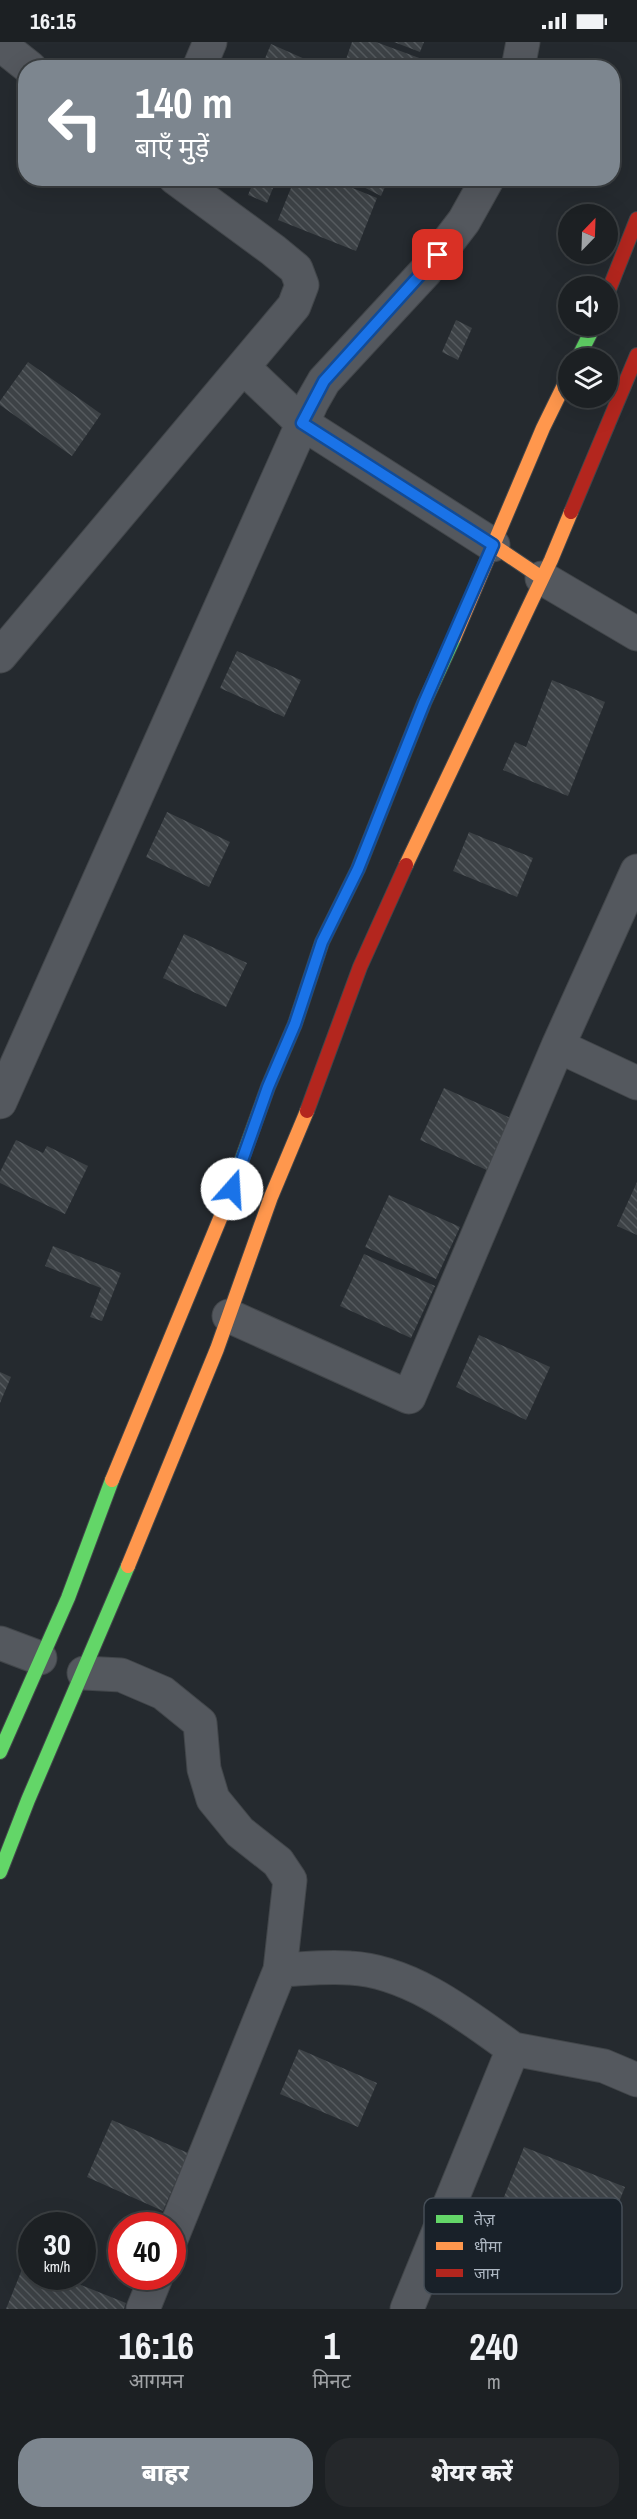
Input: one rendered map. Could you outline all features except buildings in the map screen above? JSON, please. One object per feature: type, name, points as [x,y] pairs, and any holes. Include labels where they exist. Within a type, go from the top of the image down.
[{"type":"street","points":[[202,60],[210,42]]},
{"type":"street","points":[[520,60],[523,42]]},
{"type":"street","points":[[0,44],[20,60]]},
{"type":"street","points":[[0,656],[294,306],[302,285],[296,269],[186,186]]},
{"type":"street","points":[[0,1102],[302,423],[324,381],[425,272],[464,221],[484,186]]},
{"type":"street","points":[[614,276],[637,219]]},
{"type":"street","points":[[0,1872],[28,1800],[84,1673],[229,1316],[271,1197],[298,1134],[360,967],[542,578],[582,489],[637,355]]},
{"type":"street","points":[[244,368],[302,423],[542,578],[637,634]]},
{"type":"street","points":[[0,1752],[68,1598],[117,1466],[232,1189],[268,1087],[295,1024],[322,942],[358,869],[424,703],[558,397]]},
{"type":"street","points":[[229,1316],[409,1397],[558,1046],[637,871]]},
{"type":"street","points":[[558,1046],[637,1083]]},
{"type":"street","points":[[0,1643],[40,1658]]},
{"type":"street","points":[[84,1673],[121,1675],[162,1693],[200,1723],[204,1769],[213,1799],[240,1832],[278,1862],[290,1880],[280,1970],[182,2212]]},
{"type":"street","points":[[280,1970],[351,1968],[391,1976],[452,2005],[513,2049],[604,2066],[637,2080]]},
{"type":"street","points":[[452,2198],[513,2049]]},
{"type":"street","points":[[407,2309],[424,2267]]},
{"type":"street","points":[[143,2309],[151,2290]]},
{"type":"traffic: fast","points":[[583,348],[589,336]]},
{"type":"traffic: fast","points":[[224,1209],[268,1087],[295,1024],[322,942],[358,869],[424,703],[454,638]]},
{"type":"traffic: fast","points":[[0,1752],[68,1598],[112,1480]]},
{"type":"traffic: fast","points":[[0,1872],[28,1800],[128,1566]]},
{"type":"traffic: slow","points":[[454,638],[558,397]]},
{"type":"traffic: slow","points":[[406,865],[551,560],[571,512]]},
{"type":"traffic: slow","points":[[493,545],[542,578]]},
{"type":"traffic: slow","points":[[128,1566],[217,1349],[271,1197],[307,1111]]},
{"type":"traffic: slow","points":[[112,1480],[224,1209]]},
{"type":"traffic: jam","points":[[614,276],[637,219]]},
{"type":"traffic: jam","points":[[571,512],[637,355]]},
{"type":"traffic: jam","points":[[307,1111],[360,967],[406,865]]},
{"type":"route","points":[[232,1189],[268,1087],[295,1024],[322,942],[358,869],[424,703],[493,545],[302,423],[324,381],[438,255]]}]
